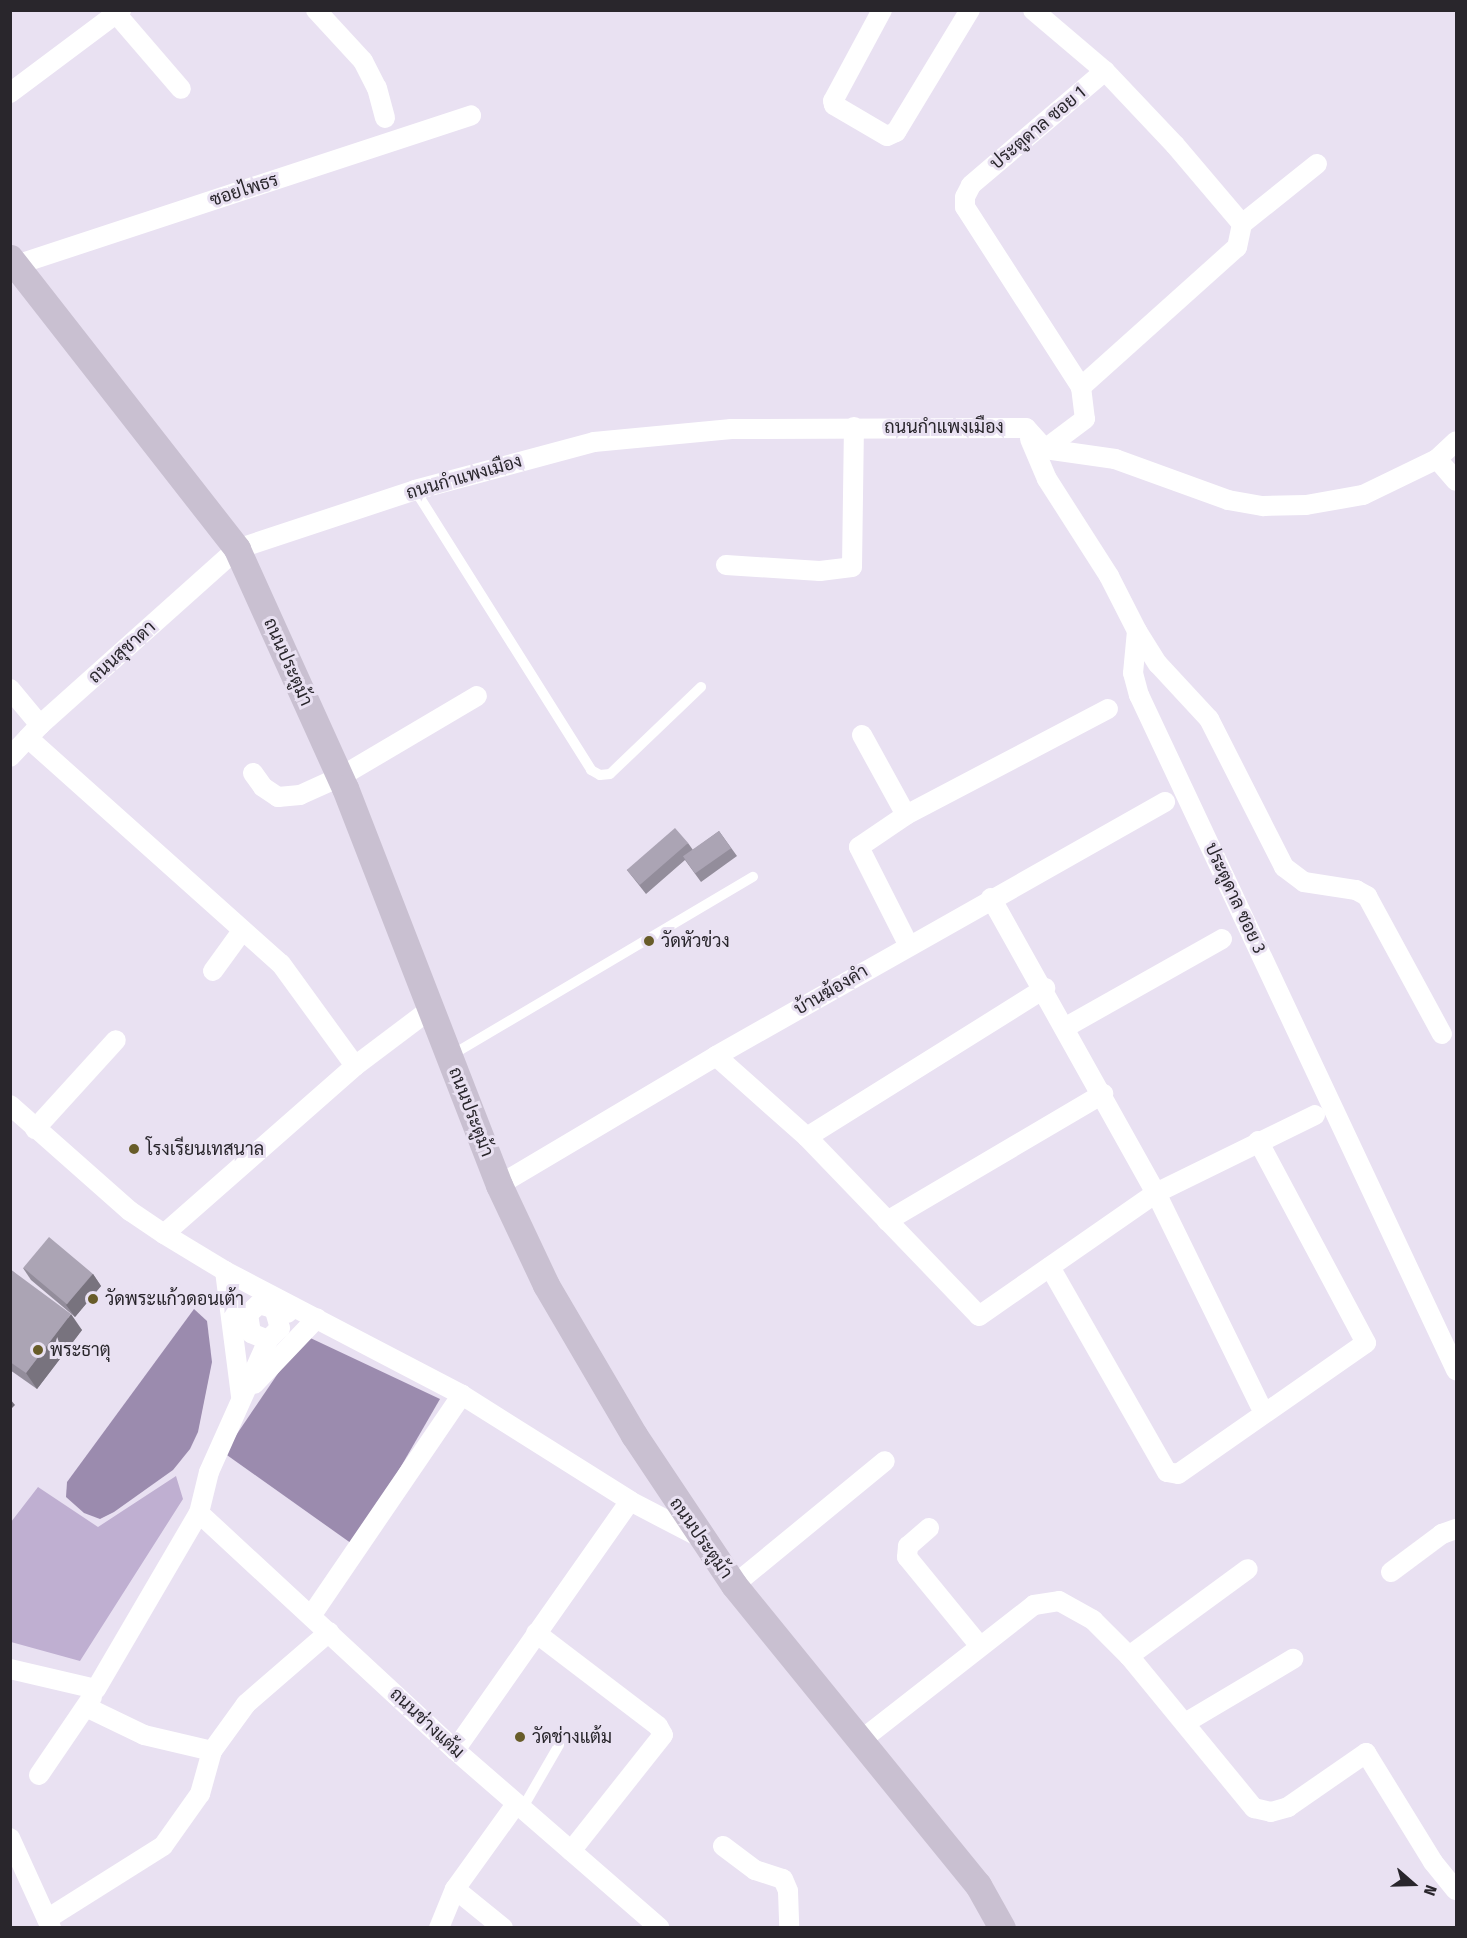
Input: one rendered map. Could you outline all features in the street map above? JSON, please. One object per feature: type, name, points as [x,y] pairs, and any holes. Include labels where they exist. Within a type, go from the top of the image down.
[{"type":"main road","name":"ถนนประตูม้า","points":[[13,262],[237,549],[340,777],[432,1008],[499,1185],[546,1285],[663,1483],[734,1585],[978,1885],[1002,1928]]},
{"type":"street","points":[[316,10],[363,61],[377,88],[385,118]]},
{"type":"street","points":[[882,10],[833,100],[834,105],[887,135],[896,132],[970,10]]},
{"type":"street","points":[[1033,10],[1105,71],[1175,145],[1242,224]]},
{"type":"street","points":[[10,93],[117,12],[181,89]]},
{"type":"street","name":"ประตูดาล ซอย 1","points":[[1081,387],[965,207],[965,197],[971,185],[1105,71]]},
{"type":"street","name":"ซอยไพธร","points":[[13,262],[471,115]]},
{"type":"street","points":[[1045,449],[1084,419],[1081,387],[1237,247],[1242,224],[1317,164]]},
{"type":"street","points":[[726,565],[820,571],[852,567],[854,427]]},
{"type":"street","points":[[1026,428],[1047,478],[1109,576],[1137,631],[1158,664],[1209,719],[1284,867],[1304,882],[1323,888],[1356,890],[1367,896],[1442,1034]]},
{"type":"street","name":"ถนนกำแพงเมือง","points":[[237,549],[415,490],[594,442],[731,429],[1026,428],[1045,449]]},
{"type":"street","points":[[1045,449],[1115,459],[1228,500],[1263,506],[1306,505],[1363,495],[1437,459],[1456,441]]},
{"type":"street","points":[[1437,459],[1456,482]]},
{"type":"street","name":"ถนนสุชาดา","points":[[10,757],[34,732],[237,549]]},
{"type":"street","name":"ประตูดาล ซอย 3","points":[[1137,631],[1133,674],[1139,695],[1456,1370]]},
{"type":"street","points":[[10,688],[34,732],[242,931],[281,964],[355,1066]]},
{"type":"street","points":[[254,773],[263,787],[284,799],[340,777],[477,696]]},
{"type":"street","points":[[909,946],[859,851],[866,841],[906,815],[1108,709]]},
{"type":"street","points":[[862,735],[906,815]]},
{"type":"street","name":"บ้านฆ้องคำ","points":[[499,1185],[716,1056],[991,898],[1165,802]]},
{"type":"street","points":[[991,898],[1045,988],[1156,1193],[1260,1405]]},
{"type":"street","points":[[213,971],[242,931]]},
{"type":"street","points":[[1066,1027],[1222,939]]},
{"type":"street","points":[[807,1137],[1045,988]]},
{"type":"street","points":[[164,1234],[355,1066],[432,1008]]},
{"type":"street","points":[[35,1129],[116,1040]]},
{"type":"street","points":[[716,1056],[807,1137],[979,1316],[1156,1193],[1315,1115]]},
{"type":"street","points":[[887,1221],[1103,1094]]},
{"type":"street","points":[[10,1105],[130,1210],[164,1234],[225,1271],[462,1395],[630,1501],[701,1538]]},
{"type":"street","points":[[1050,1267],[1167,1472],[1178,1474],[1366,1343],[1258,1142]]},
{"type":"street","points":[[225,1271],[263,1322]]},
{"type":"street","points":[[225,1271],[242,1396]]},
{"type":"street","points":[[263,1322],[317,1318]]},
{"type":"street","points":[[242,1396],[317,1318]]},
{"type":"street","points":[[39,1775],[86,1707],[199,1513],[209,1472],[242,1396],[263,1322]]},
{"type":"street","points":[[311,1616],[462,1395]]},
{"type":"street","points":[[734,1585],[885,1461]]},
{"type":"street","points":[[455,1750],[630,1501]]},
{"type":"street","name":"ถนนช่างแต้ม","points":[[199,1513],[455,1750],[660,1928]]},
{"type":"street","points":[[929,1528],[908,1546],[907,1557],[979,1645]]},
{"type":"street","points":[[1391,1572],[1442,1534],[1456,1529]]},
{"type":"street","points":[[1129,1656],[1248,1569]]},
{"type":"street","points":[[861,1741],[979,1645],[1034,1605],[1059,1601],[1093,1620],[1129,1656],[1254,1808],[1271,1812],[1288,1807],[1366,1753],[1432,1862],[1456,1890]]},
{"type":"street","points":[[10,1838],[49,1923],[163,1846],[200,1794],[212,1751],[246,1704],[329,1632]]},
{"type":"street","points":[[536,1633],[658,1726],[663,1735],[571,1851]]},
{"type":"street","points":[[1185,1723],[1293,1659]]},
{"type":"street","points":[[10,1669],[96,1689]]},
{"type":"street","points":[[86,1707],[144,1735],[212,1751]]},
{"type":"street","points":[[440,1928],[455,1889],[519,1807]]},
{"type":"street","points":[[723,1846],[755,1870],[783,1879],[788,1891],[789,1928]]},
{"type":"street","points":[[455,1889],[503,1928]]},
{"type":"lane","points":[[415,490],[591,770],[600,775],[610,774],[701,687]]},
{"type":"lane","points":[[449,1056],[753,877]]},
{"type":"lane","points":[[519,1807],[559,1745]]},
{"type":"shaded area","points":[[194,1309],[207,1321],[212,1362],[198,1432],[190,1449],[173,1470],[114,1512],[100,1519],[84,1513],[66,1497],[67,1482]]},
{"type":"shaded area","points":[[304,1335],[440,1399],[355,1546],[224,1453]]},
{"type":"shaded area","points":[[176,1476],[183,1499],[80,1661],[11,1642],[11,1522],[38,1487],[98,1527]]},
{"type":"building","points":[[675,828],[688,843],[640,885],[627,870]]},
{"type":"building","points":[[719,831],[731,848],[695,873],[683,856]]},
{"type":"building","points":[[49,1237],[93,1274],[67,1304],[23,1268]]},
{"type":"building","name":"พระธาตุ","points":[[10,1269],[71,1314],[26,1373],[10,1362]]},
{"type":"place","name":"วัดหัวข่วง","points":[[649,941]]},
{"type":"place","name":"โรงเรียนเทสนาล","points":[[134,1149]]},
{"type":"place","name":"วัดพระแก้วดอนเต้า","points":[[93,1299]]},
{"type":"place","name":"พระธาตุ","points":[[38,1350]]},
{"type":"place","name":"วัดช่างแต้ม","points":[[520,1737]]}]
